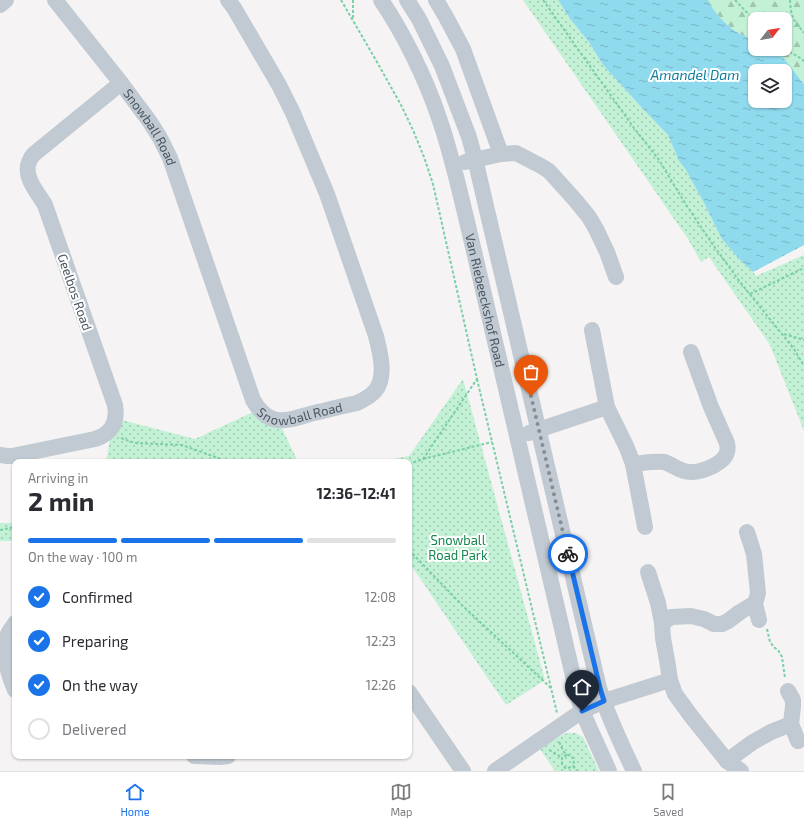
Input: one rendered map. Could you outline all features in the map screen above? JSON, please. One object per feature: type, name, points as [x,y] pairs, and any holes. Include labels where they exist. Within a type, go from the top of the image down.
[{"type":"street","points":[[0,5],[6,0]]},
{"type":"street","name":"Snowball Road","points":[[55,0],[121,83],[160,138],[170,158],[253,400],[261,412],[267,416],[273,419],[287,420],[357,403],[367,398],[376,391],[381,379],[381,354],[338,222],[293,113],[279,85],[228,0]]},
{"type":"street","name":"Van Riebeeckshof Road","points":[[381,0],[400,32],[428,87],[453,164],[518,436],[566,649],[582,711],[609,771]]},
{"type":"street","name":"Van Riebeeckshof Road","points":[[407,0],[419,19],[442,66],[469,137],[600,688],[620,741],[634,771]]},
{"type":"street","points":[[436,0],[463,49],[501,154]]},
{"type":"street","name":"Geelbos Road","points":[[107,433],[116,417],[115,405],[45,206],[32,184],[27,169],[29,161],[34,154],[121,83]]},
{"type":"street","points":[[453,164],[501,154],[516,154],[549,171],[589,217],[607,252],[616,277]]},
{"type":"street","points":[[592,330],[607,407],[633,464],[646,527]]},
{"type":"street","points":[[633,464],[659,462],[690,472],[699,471],[716,465],[726,454],[728,449],[727,443],[691,352]]},
{"type":"street","points":[[518,436],[607,407]]},
{"type":"street","points":[[0,455],[12,456],[27,453],[95,439],[107,433]]},
{"type":"street","points":[[747,532],[754,554],[758,593],[755,604],[759,620]]},
{"type":"street","points":[[648,572],[658,603],[670,680],[675,694],[727,761],[741,771]]},
{"type":"street","points":[[662,623],[671,617],[691,616],[704,619],[714,624],[722,624],[728,622],[740,612],[755,604]]},
{"type":"street","points":[[12,628],[8,634],[6,647],[6,662],[12,684]]},
{"type":"street","points":[[495,771],[582,711],[604,701],[670,680]]},
{"type":"street","points":[[788,691],[793,700],[791,724],[798,741]]},
{"type":"street","points":[[412,696],[463,771]]},
{"type":"street","points":[[727,761],[753,742],[771,732],[791,724]]},
{"type":"path","points":[[341,0],[401,105],[424,157],[432,184],[477,379],[558,715],[555,730],[564,752],[573,759],[573,766]]},
{"type":"path","points":[[353,0],[353,20]]},
{"type":"path","points":[[543,0],[634,128],[660,160],[685,203],[711,242],[740,282],[794,349],[804,366]]},
{"type":"path","points":[[735,0],[748,14]]},
{"type":"path","points":[[790,0],[791,13],[794,20],[804,33]]},
{"type":"path","points":[[792,53],[802,59],[804,62]]},
{"type":"path","points":[[750,294],[804,268]]},
{"type":"path","points":[[782,334],[804,340]]},
{"type":"path","points":[[423,459],[477,379]]},
{"type":"path","points":[[107,433],[135,443],[182,444],[221,459]]},
{"type":"path","points":[[412,463],[492,442]]},
{"type":"path","points":[[0,530],[12,528]]},
{"type":"path","points":[[412,553],[464,607],[551,689]]},
{"type":"path","points":[[759,620],[765,623],[770,642],[782,656],[788,691]]},
{"type":"path","points":[[569,755],[562,758],[562,764],[565,768],[573,766]]},
{"type":"path","points":[[573,766],[578,771]]},
{"type":"green space","points":[[523,0],[558,0],[571,20],[589,42],[603,65],[668,135],[679,161],[686,170],[722,239],[756,276],[804,255],[804,431],[770,345],[709,257],[701,262],[688,239]]},
{"type":"green space","points":[[708,0],[804,0],[804,84],[792,71],[792,64],[786,64],[779,56],[792,56],[792,12],[748,12],[748,37],[727,25]]},
{"type":"green space","name":"Snowball Road Park","points":[[463,379],[545,680],[506,705],[412,568],[412,459],[394,459],[409,456]]},
{"type":"green space","points":[[253,412],[281,426],[297,459],[107,459],[110,439],[122,420],[195,439]]},
{"type":"green space","points":[[0,523],[12,523],[12,541],[0,542]]},
{"type":"green space","points":[[567,733],[576,733],[583,737],[599,771],[555,771],[540,749],[556,738]]},
{"type":"water","name":"Amandel Dam","points":[[558,0],[708,0],[716,13],[727,25],[748,37],[748,56],[781,56],[789,64],[748,64],[748,108],[792,108],[792,68],[804,84],[804,245],[753,272],[739,259],[722,239],[686,170],[679,161],[668,135],[603,65],[589,42],[571,20]]},
{"type":"way so far","points":[[531,396],[568,554]]},
{"type":"route","points":[[568,554],[604,701],[582,711]]}]
